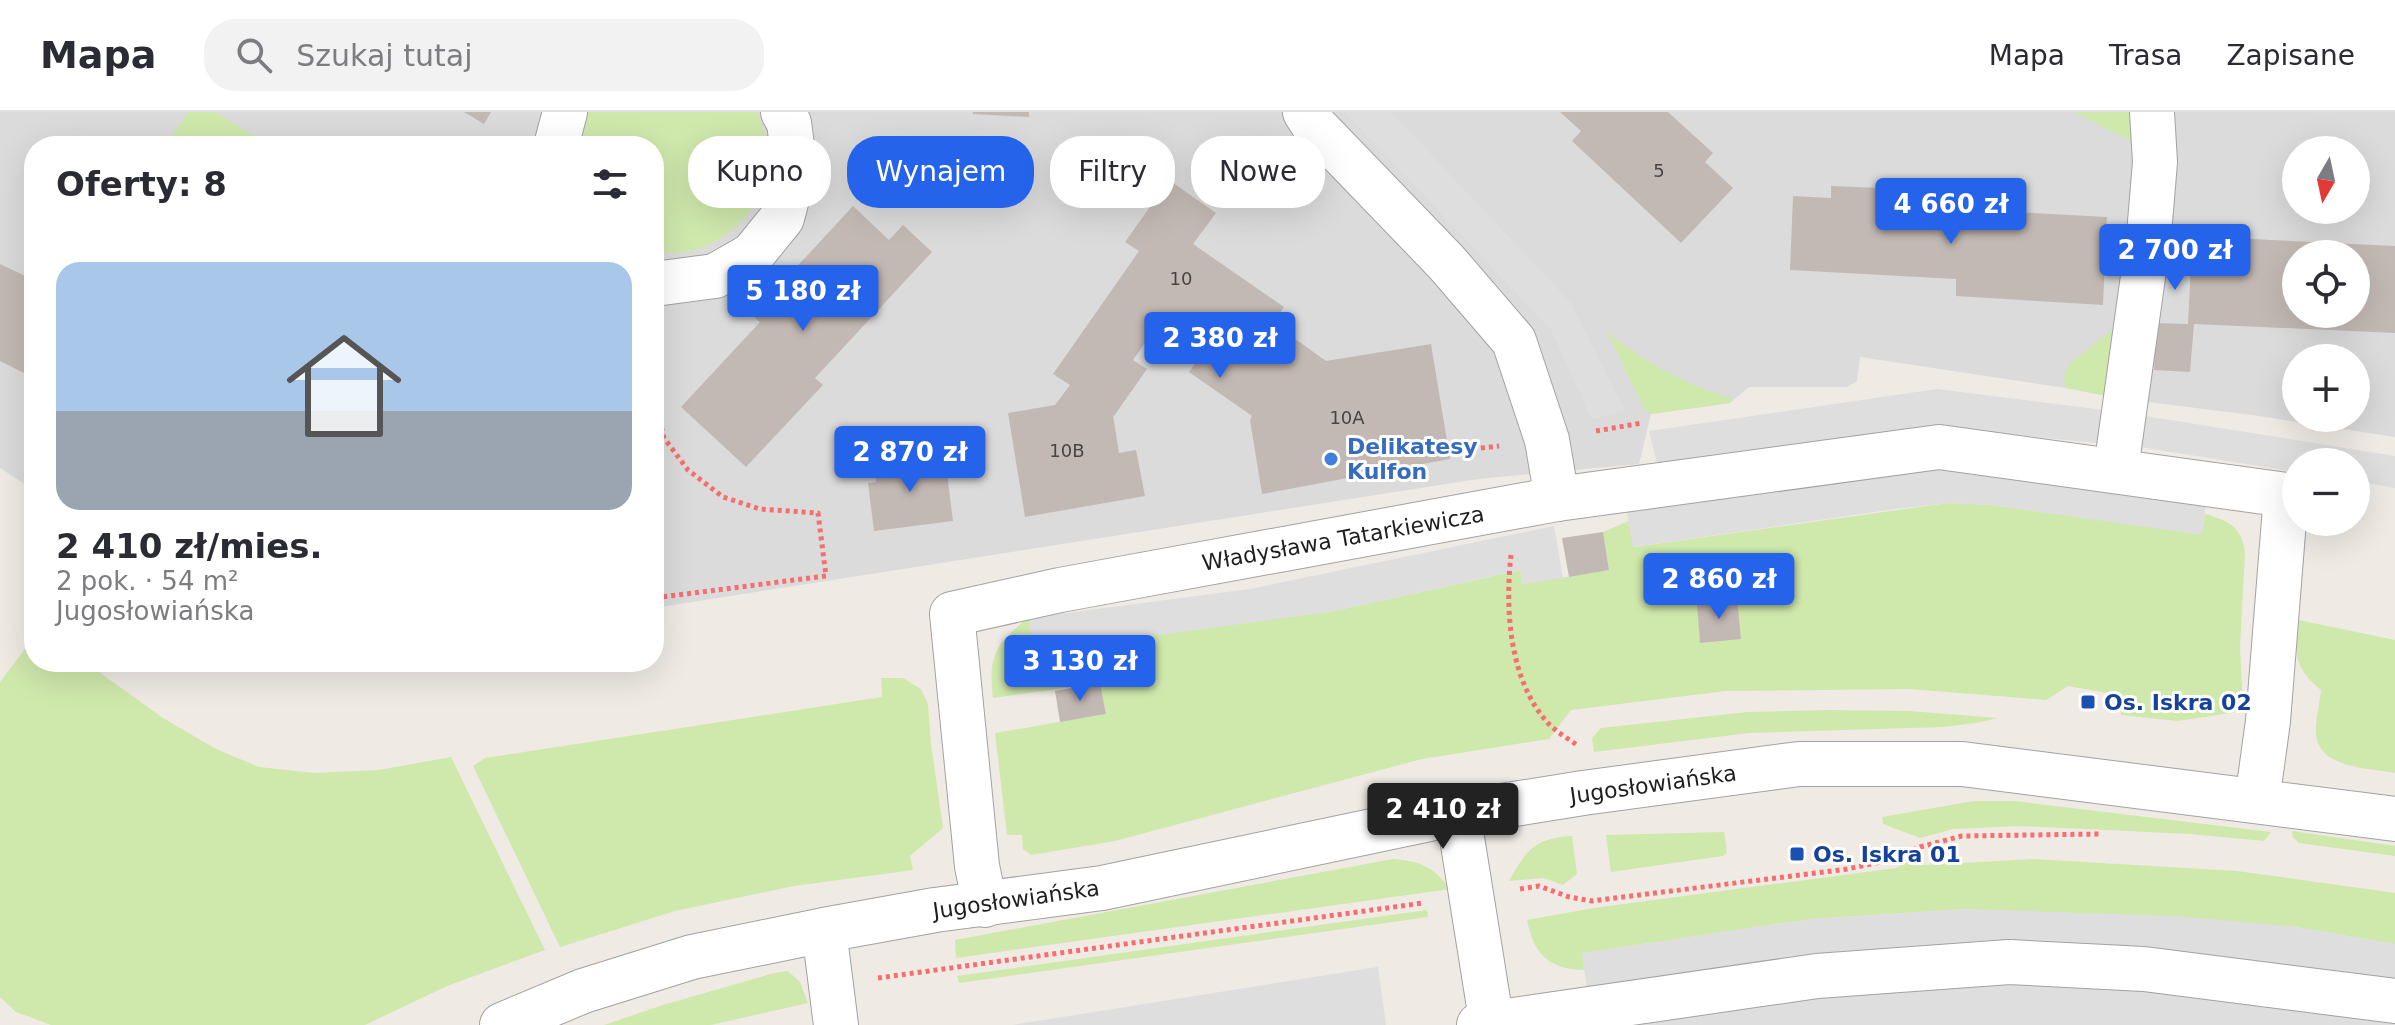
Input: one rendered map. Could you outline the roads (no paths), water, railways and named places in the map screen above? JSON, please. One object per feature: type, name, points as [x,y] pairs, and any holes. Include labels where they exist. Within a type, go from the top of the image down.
[{"type":"street","points":[[559,136],[565,112]]},
{"type":"street","points":[[664,283],[715,276],[752,255],[782,218],[795,168],[789,123],[783,112]]},
{"type":"street","points":[[1305,112],[1312,123],[1446,262],[1514,341],[1547,440],[1537,502],[1939,447],[2116,469],[2286,495],[2268,721],[2257,801]]},
{"type":"street","points":[[2116,469],[2149,234],[2155,162],[2152,112]]},
{"type":"street","name":"Władysława Tatarkiewicza","points":[[985,905],[977,866],[952,614],[1060,590],[1537,502]]},
{"type":"street","name":"Jugosłowiańska","points":[[502,1025],[583,991],[692,957],[824,930],[935,910],[1102,888],[1458,813],[1799,764],[1962,764],[2395,819]]},
{"type":"street","points":[[1458,813],[1488,1024],[1817,976],[2009,962],[2144,969],[2393,1009]]},
{"type":"street","points":[[824,930],[833,1005]]},
{"type":"place","name":"Delikatesy Kulfon","points":[[1331,459]]},
{"type":"place","name":"Os. Iskra 02","points":[[2088,702]]},
{"type":"place","name":"Os. Iskra 01","points":[[1797,854]]}]
